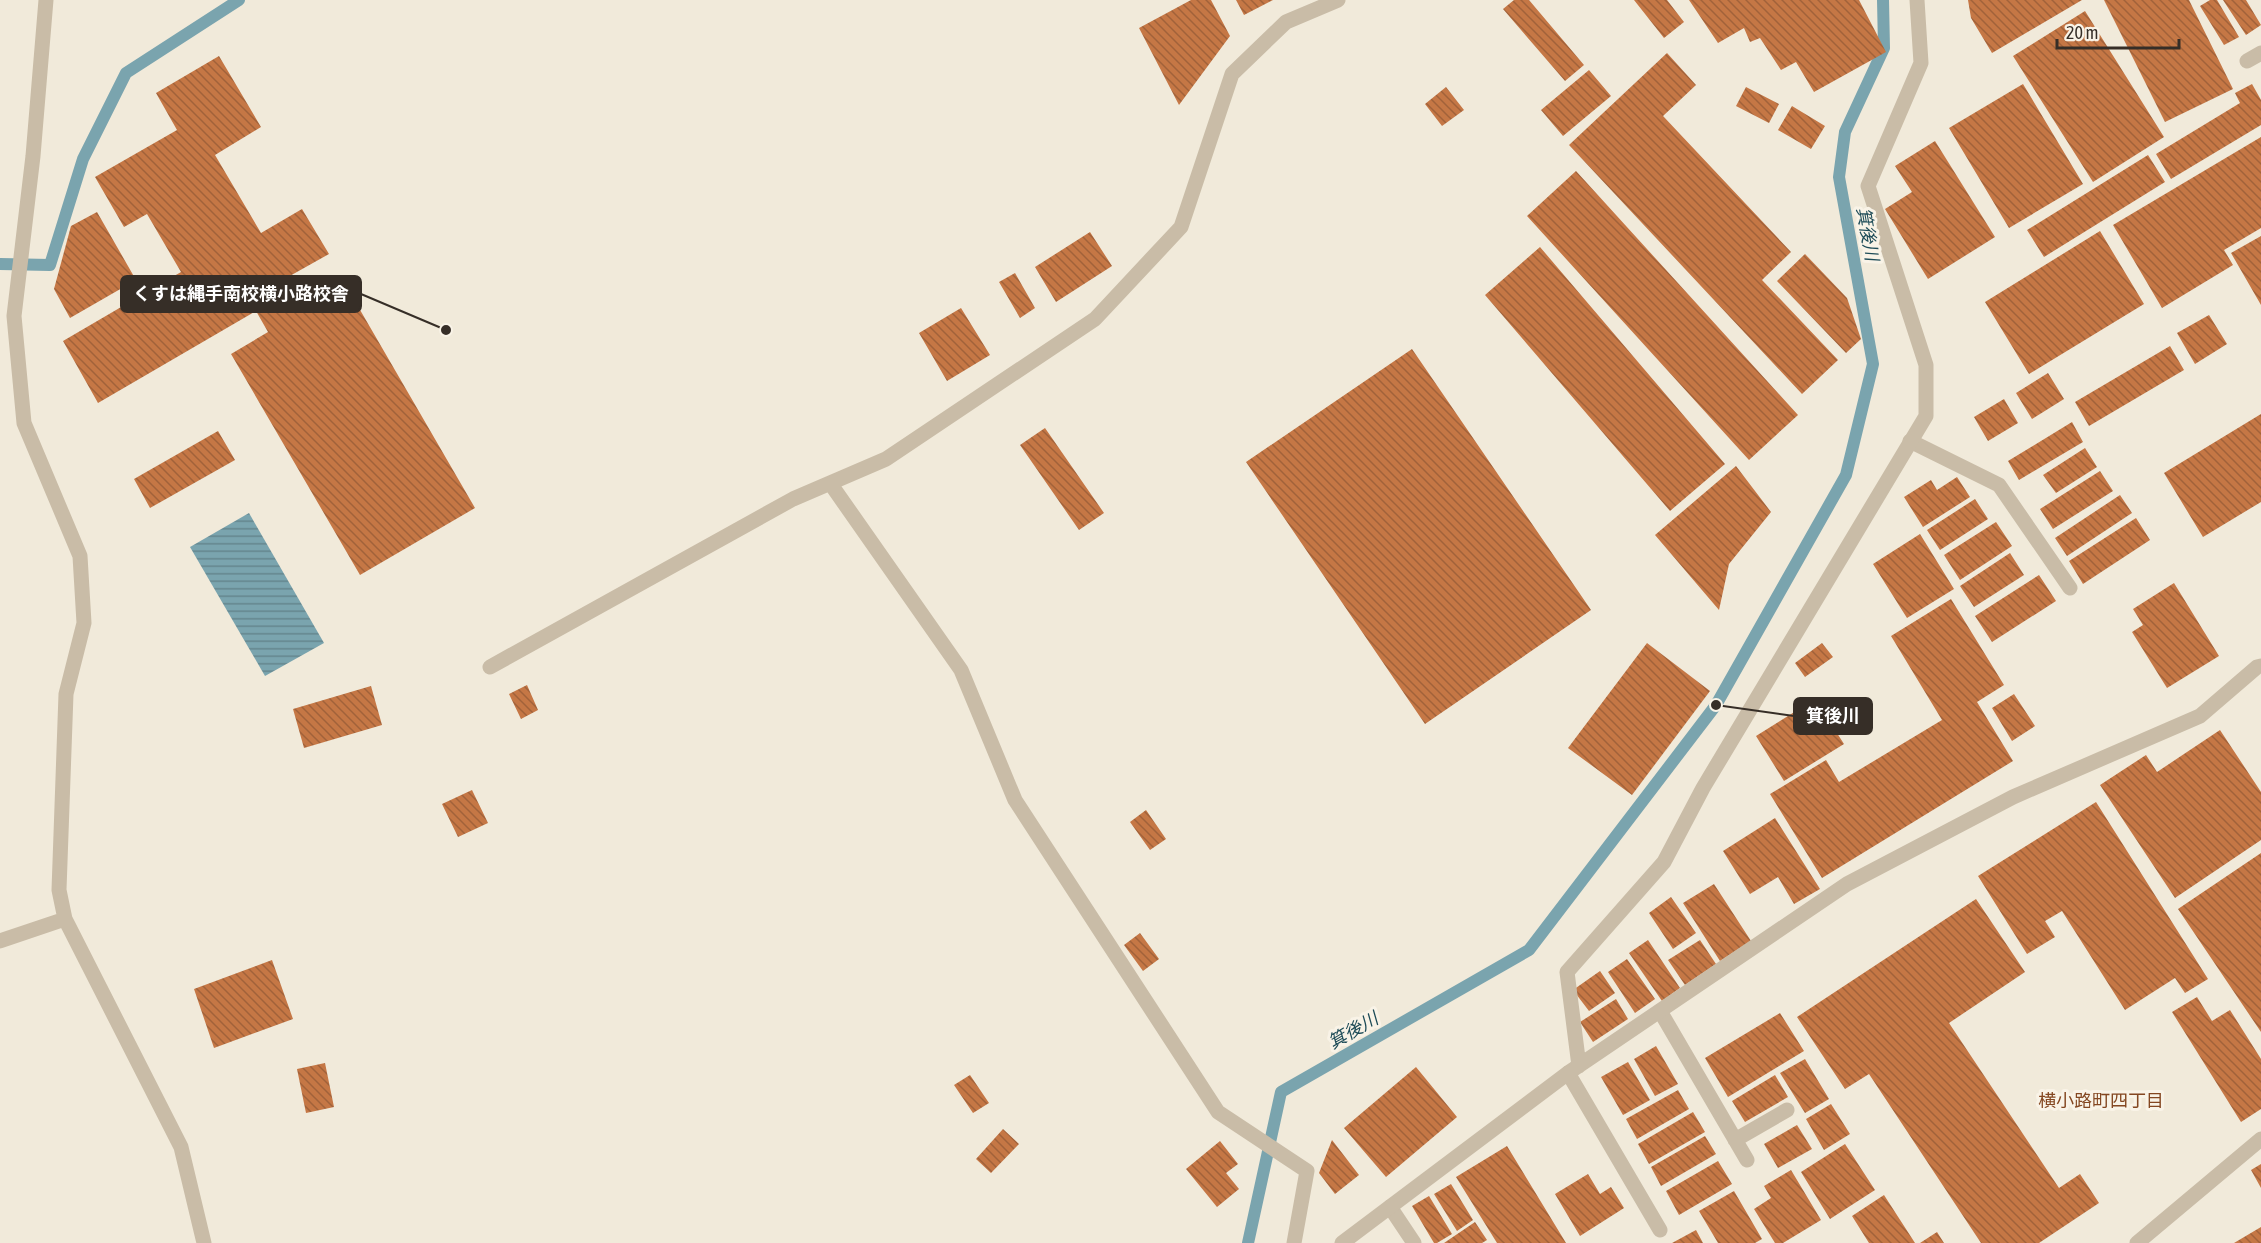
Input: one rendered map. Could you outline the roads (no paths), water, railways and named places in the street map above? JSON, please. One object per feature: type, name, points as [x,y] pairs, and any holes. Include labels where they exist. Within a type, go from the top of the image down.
[{"type":"street","points":[[46,0],[33,156],[7,313],[24,423],[80,556],[84,623],[66,694],[58,890],[65,920],[181,1147],[204,1243]]},
{"type":"street","points":[[490,667],[793,499],[886,459],[1095,319],[1181,227],[1232,74],[1286,22],[1338,0]]},
{"type":"street","points":[[1660,1230],[1573,1069],[1567,972],[1664,862],[1703,788],[1926,416],[1926,365],[1868,186],[1922,63],[1917,0]]},
{"type":"street","points":[[2247,61],[2261,53]]},
{"type":"street","points":[[1910,441],[1999,485],[2070,588]]},
{"type":"street","points":[[830,483],[961,670],[1015,800],[1218,1112],[1307,1171],[1294,1243]]},
{"type":"street","points":[[1342,1243],[1573,1069],[1847,884],[2013,796],[2200,716],[2261,666]]},
{"type":"street","points":[[0,941],[65,920]]},
{"type":"street","points":[[1660,1011],[1747,1160]]},
{"type":"street","points":[[1735,1140],[1787,1110]]},
{"type":"street","points":[[2137,1243],[2261,1139]]},
{"type":"street","points":[[1390,1207],[1414,1243]]},
{"type":"water","points":[[249,513],[324,643],[265,676],[190,547]]},
{"type":"waterway","points":[[0,264],[50,265],[83,159],[126,73],[239,0]]},
{"type":"waterway","name":"箕後川","points":[[1248,1243],[1281,1092],[1529,950],[1716,705],[1846,475],[1873,364],[1839,177],[1845,132],[1884,48],[1883,0]]},
{"type":"place","name":"くすは縄手南校横小路校舎","points":[[446,330]]},
{"type":"place","name":"箕後川","points":[[1716,705]]},
{"type":"district","name":"横小路町四丁目","points":[[2101,1100]]}]
